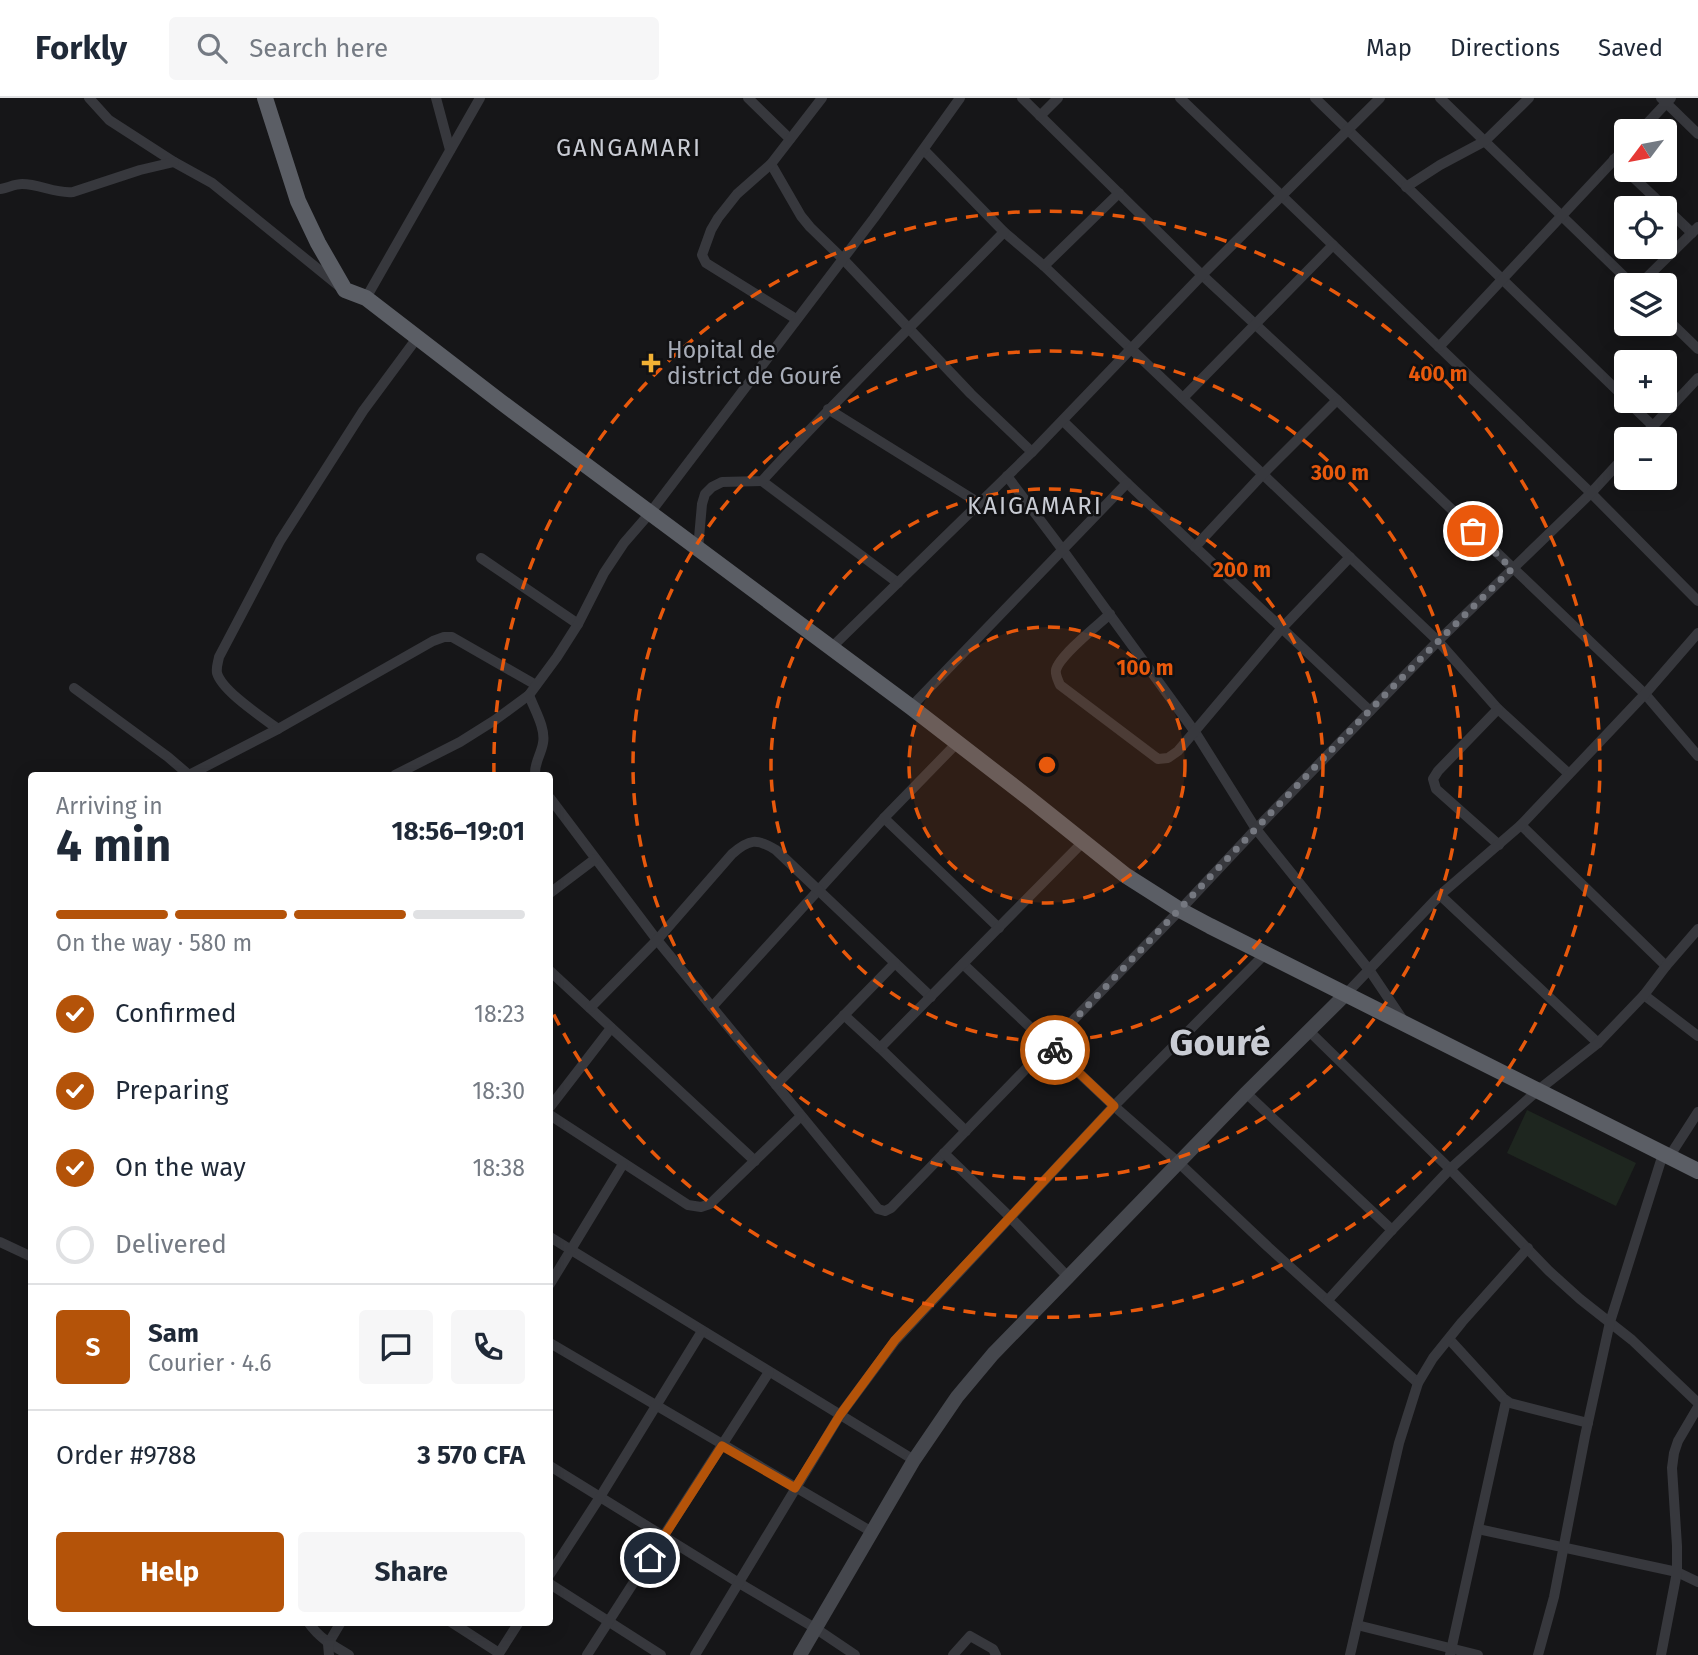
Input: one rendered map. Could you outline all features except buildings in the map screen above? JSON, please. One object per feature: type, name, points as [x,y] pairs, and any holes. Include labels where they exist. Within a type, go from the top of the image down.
[{"type":"highway","points":[[265,98],[298,201],[345,290],[366,298],[698,550],[911,707],[1125,875],[1180,910],[1265,954],[1698,1171]]},
{"type":"main road","points":[[800,1655],[914,1460],[957,1397],[993,1354],[1345,995]]},
{"type":"street","points":[[89,98],[109,120],[212,183],[345,290]]},
{"type":"street","points":[[436,98],[450,150]]},
{"type":"street","points":[[366,298],[480,98]]},
{"type":"street","points":[[748,98],[790,139]]},
{"type":"street","points":[[796,319],[706,263],[702,255],[711,230],[722,212],[737,194],[771,164],[822,98]]},
{"type":"street","points":[[401,772],[460,742],[529,695],[578,624],[624,543],[650,513],[843,259],[960,98]]},
{"type":"street","points":[[1022,98],[1202,275],[1645,694],[1698,756]]},
{"type":"street","points":[[1040,116],[1058,98]]},
{"type":"street","points":[[1180,98],[1591,493],[1698,601]]},
{"type":"street","points":[[1315,98],[1614,388]]},
{"type":"street","points":[[832,648],[1063,421],[1202,275],[1380,98]]},
{"type":"street","points":[[1440,98],[1621,273]]},
{"type":"street","points":[[1406,187],[1485,141],[1529,98]]},
{"type":"street","points":[[1650,119],[1666,100],[1698,134]]},
{"type":"street","points":[[924,150],[1004,232],[1044,266],[1438,641],[1498,709],[1568,773]]},
{"type":"street","points":[[1439,347],[1614,159]]},
{"type":"street","points":[[0,189],[23,184],[64,193],[73,192],[174,162]]},
{"type":"street","points":[[771,164],[801,216],[971,394],[1032,452]]},
{"type":"street","points":[[1640,182],[1695,230],[1651,273]]},
{"type":"street","points":[[1044,266],[1119,194]]},
{"type":"street","points":[[762,481],[828,409],[1004,232]]},
{"type":"street","points":[[1183,398],[1333,245]]},
{"type":"street","points":[[1677,329],[1698,349]]},
{"type":"street","points":[[278,729],[220,681],[216,669],[219,657],[280,541],[363,411],[417,338]]},
{"type":"street","points":[[1640,413],[1653,426],[1698,378]]},
{"type":"street","points":[[1195,547],[1337,400]]},
{"type":"street","points":[[828,409],[979,503]]},
{"type":"street","points":[[1063,421],[1370,711]]},
{"type":"street","points":[[553,802],[657,940],[878,1209],[885,1211],[891,1208],[1050,1045],[1438,641],[1614,468]]},
{"type":"street","points":[[1007,476],[1195,732],[1256,829],[1370,971],[1407,1026]]},
{"type":"street","points":[[698,550],[705,494],[722,482],[762,481],[898,583]]},
{"type":"street","points":[[911,707],[1127,483]]},
{"type":"street","points":[[1110,614],[1063,657],[1056,668],[1056,677],[1060,685],[1158,759],[1168,758],[1195,732],[1282,628],[1350,557]]},
{"type":"street","points":[[481,558],[578,624]]},
{"type":"street","points":[[1345,995],[1440,895],[1521,825],[1645,694],[1698,633]]},
{"type":"street","points":[[195,772],[444,637],[452,638],[536,685]]},
{"type":"street","points":[[74,688],[186,772]]},
{"type":"street","points":[[529,695],[544,735],[535,772]]},
{"type":"street","points":[[1498,709],[1433,779],[1436,789],[1499,845]]},
{"type":"street","points":[[712,1007],[884,818],[958,743]]},
{"type":"street","points":[[884,818],[999,929]]},
{"type":"street","points":[[1521,825],[1665,966]]},
{"type":"street","points":[[590,1008],[657,940],[732,854],[750,842],[763,842],[776,850],[931,997]]},
{"type":"street","points":[[880,1048],[1083,842]]},
{"type":"street","points":[[553,891],[596,859]]},
{"type":"street","points":[[1440,895],[1598,1043]]},
{"type":"street","points":[[1328,1300],[1450,1169],[1536,1091],[1598,1043],[1644,995],[1665,966],[1698,929]]},
{"type":"street","points":[[695,1655],[840,1415],[895,1340],[1114,1106],[1265,954]]},
{"type":"street","points":[[776,1085],[895,963]]},
{"type":"street","points":[[964,964],[1114,1106],[1418,1383]]},
{"type":"street","points":[[553,974],[755,1161]]},
{"type":"street","points":[[1644,995],[1698,1036]]},
{"type":"street","points":[[1200,1002],[1209,1010]]},
{"type":"street","points":[[844,1016],[966,1131]]},
{"type":"street","points":[[553,1103],[611,1028]]},
{"type":"street","points":[[1308,1031],[1580,1299],[1653,1359],[1698,1405],[1678,1441],[1673,1460],[1677,1572],[1661,1655]]},
{"type":"street","points":[[1246,1093],[1392,1230]]},
{"type":"street","points":[[1538,1655],[1554,1597],[1610,1322],[1665,1155],[1698,1112]]},
{"type":"street","points":[[553,1117],[688,1205],[701,1208],[710,1204],[801,1116]]},
{"type":"street","points":[[944,1153],[1068,1277]]},
{"type":"street","points":[[553,1279],[623,1164]]},
{"type":"street","points":[[553,1239],[914,1460]]},
{"type":"street","points":[[0,1242],[28,1255]]},
{"type":"street","points":[[1350,1655],[1399,1443],[1418,1383],[1433,1358],[1528,1248]]},
{"type":"street","points":[[553,1569],[702,1331]]},
{"type":"street","points":[[1449,1339],[1506,1401],[1588,1423]]},
{"type":"street","points":[[553,1345],[872,1532]]},
{"type":"street","points":[[587,1655],[769,1372]]},
{"type":"street","points":[[1450,1652],[1506,1401]]},
{"type":"street","points":[[553,1468],[855,1655]]},
{"type":"street","points":[[1478,1529],[1677,1572],[1698,1582]]},
{"type":"street","points":[[553,1586],[661,1655]]},
{"type":"street","points":[[1357,1625],[1450,1652],[1478,1655]]},
{"type":"street","points":[[311,1626],[328,1644],[349,1655]]},
{"type":"street","points":[[329,1655],[328,1644],[339,1626]]},
{"type":"street","points":[[456,1626],[498,1654],[516,1626]]},
{"type":"street","points":[[953,1655],[970,1636],[993,1649],[996,1655]]},
{"type":"shaded area","points":[[1527,1110],[1636,1163],[1616,1206],[1507,1153]]},
{"type":"way so far","points":[[1055,1050],[1050,1045],[1438,641],[1512,569],[1473,531]]},
{"type":"place","name":"Hopital de district de Gouré","points":[[651,363]]},
{"type":"district","name":"GANGAMARI","points":[[629,148]]},
{"type":"district","name":"KAIGAMARI","points":[[1035,506]]},
{"type":"district","name":"Gouré","points":[[1220,1042]]},
{"type":"route","points":[[650,1558],[722,1446],[795,1488],[840,1415],[895,1340],[1114,1106],[1055,1050]]}]
